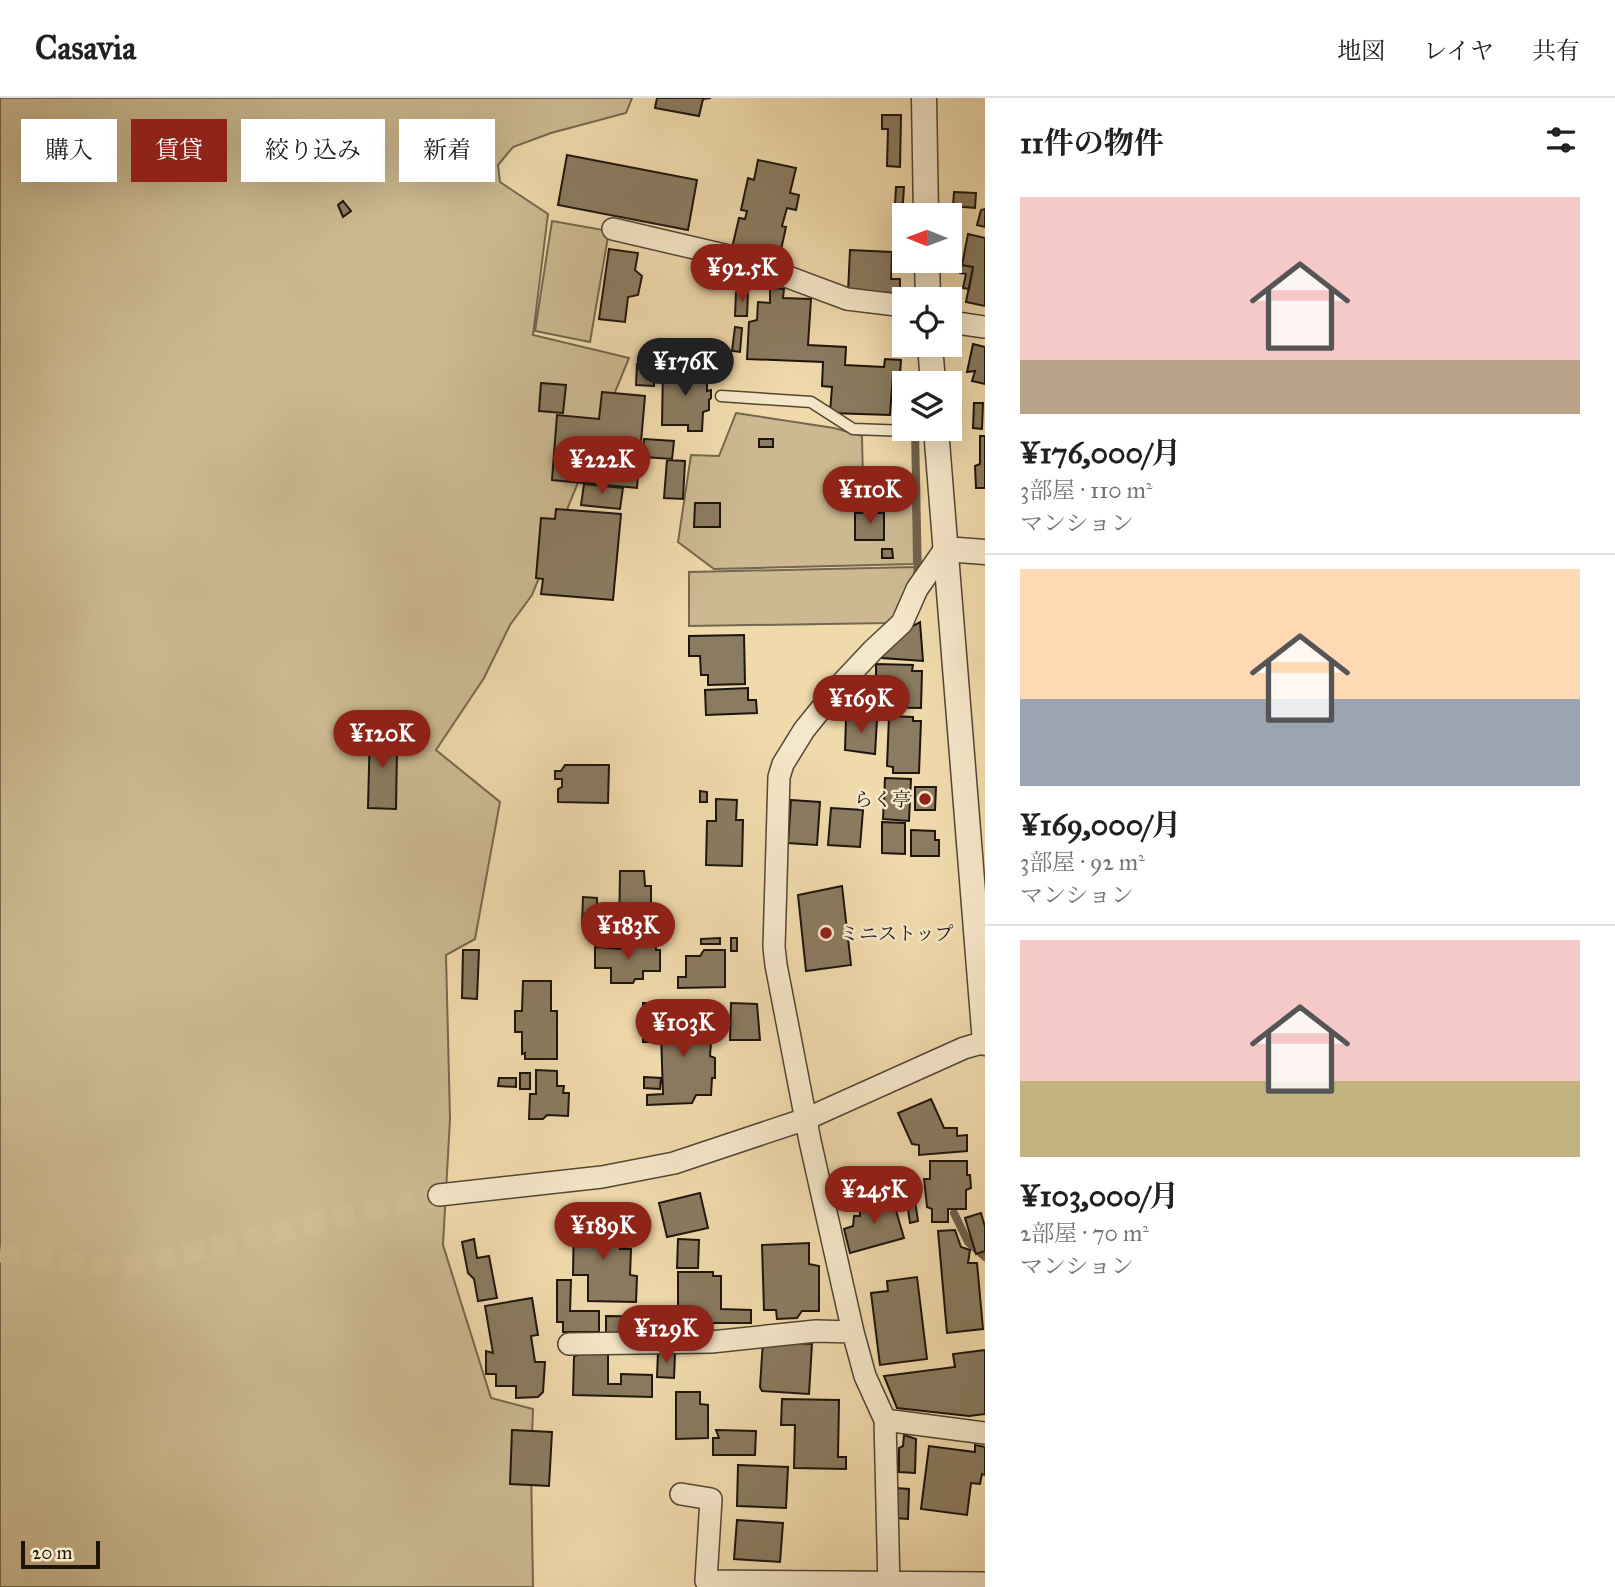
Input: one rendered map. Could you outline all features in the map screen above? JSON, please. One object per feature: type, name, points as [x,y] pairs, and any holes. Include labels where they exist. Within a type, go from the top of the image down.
[{"type":"street","points":[[924,98],[926,203]]},
{"type":"street","points":[[613,229],[737,258],[847,299],[892,304]]},
{"type":"street","points":[[962,324],[985,327]]},
{"type":"street","points":[[439,1195],[602,1177],[674,1163],[806,1119],[964,1048],[985,1042],[937,441]]},
{"type":"street","points":[[944,549],[985,552]]},
{"type":"street","points":[[889,1584],[885,1420],[865,1376],[853,1332],[806,1119],[774,947],[779,777],[783,764],[804,730],[850,674],[902,623],[917,589],[944,549]]},
{"type":"street","points":[[569,1343],[711,1342],[816,1331],[853,1332]]},
{"type":"street","points":[[885,1420],[985,1433]]},
{"type":"street","points":[[681,1494],[711,1499],[706,1581],[985,1583]]},
{"type":"lane","points":[[721,396],[811,402],[853,429],[892,429]]},
{"type":"shaded area","points":[[0,98],[632,98],[626,113],[551,133],[513,147],[498,165],[500,182],[548,214],[533,335],[629,358],[532,595],[510,625],[484,678],[436,750],[500,802],[475,939],[446,955],[450,1119],[443,1245],[491,1398],[533,1409],[533,1587],[0,1587]]},
{"type":"shaded area","points":[[552,221],[609,231],[590,342],[535,331]]},
{"type":"shaded area","points":[[736,413],[834,428],[862,436],[863,481],[913,490],[914,564],[714,569],[678,542],[691,455],[719,456]]},
{"type":"shaded area","points":[[915,567],[906,597],[888,623],[689,626],[689,572]]},
{"type":"building","points":[[657,98],[711,98],[703,99],[699,116],[655,108]]},
{"type":"building","points":[[882,115],[901,115],[900,167],[887,166],[888,129],[882,129]]},
{"type":"building","points":[[567,155],[697,180],[688,230],[558,205]]},
{"type":"building","points":[[758,160],[796,168],[790,193],[799,195],[796,210],[787,208],[782,226],[786,227],[779,259],[732,248],[739,218],[745,219],[747,211],[741,210],[748,178],[754,180]]},
{"type":"building","points":[[896,187],[904,187],[903,203],[895,203]]},
{"type":"building","points":[[954,192],[976,193],[975,208],[953,203]]},
{"type":"building","points":[[343,201],[351,211],[343,217],[338,205]]},
{"type":"building","points":[[985,209],[985,227],[977,225],[981,210]]},
{"type":"building","points":[[968,234],[985,238],[985,306],[966,302],[973,267],[962,265]]},
{"type":"building","points":[[609,249],[638,253],[635,270],[642,276],[638,295],[628,297],[625,322],[599,319]]},
{"type":"building","points":[[850,250],[892,252],[891,279],[900,279],[900,287],[892,287],[892,293],[848,292]]},
{"type":"building","points":[[962,265],[973,267],[969,289],[963,288],[966,274],[960,273]]},
{"type":"building","points":[[740,276],[758,276],[758,288],[740,288]]},
{"type":"building","points":[[770,288],[784,289],[783,298],[811,299],[808,345],[846,347],[845,365],[884,367],[885,359],[901,360],[900,371],[892,371],[890,415],[830,413],[832,387],[822,386],[823,362],[747,359],[749,322],[757,320],[758,302],[770,303]]},
{"type":"building","points":[[736,293],[748,293],[747,316],[735,316]]},
{"type":"building","points":[[735,327],[742,328],[740,352],[732,351]]},
{"type":"building","points":[[973,344],[985,347],[985,384],[972,381],[975,371],[967,372]]},
{"type":"building","points":[[663,349],[692,352],[691,364],[662,361]]},
{"type":"building","points":[[637,364],[655,365],[654,386],[636,385]]},
{"type":"building","points":[[663,366],[679,366],[680,369],[707,373],[707,391],[711,390],[711,398],[709,410],[703,412],[702,431],[688,431],[688,425],[662,425]]},
{"type":"building","points":[[541,383],[566,385],[563,413],[539,411]]},
{"type":"building","points":[[602,392],[645,396],[637,488],[552,480],[557,415],[599,419]]},
{"type":"building","points":[[974,403],[983,403],[982,429],[973,428]]},
{"type":"building","points":[[980,436],[985,436],[985,488],[976,488],[975,466],[980,464]]},
{"type":"building","points":[[644,439],[674,441],[672,459],[643,457]]},
{"type":"building","points":[[759,439],[773,439],[773,447],[759,447]]},
{"type":"building","points":[[667,460],[685,461],[683,499],[664,498]]},
{"type":"building","points":[[584,484],[623,488],[620,509],[581,505]]},
{"type":"building","points":[[695,503],[720,503],[720,527],[694,527]]},
{"type":"building","points":[[556,509],[621,514],[613,600],[541,594],[543,579],[536,578],[541,518],[555,519]]},
{"type":"building","points":[[855,513],[884,513],[884,540],[855,540]]},
{"type":"building","points":[[882,549],[892,549],[893,558],[882,558]]},
{"type":"building","points":[[920,622],[923,661],[882,658],[884,650]]},
{"type":"building","points":[[744,635],[745,684],[708,685],[708,675],[701,675],[700,656],[689,656],[689,636]]},
{"type":"building","points":[[876,664],[913,665],[912,671],[922,671],[921,708],[853,707],[854,686],[876,687]]},
{"type":"building","points":[[748,688],[748,700],[756,700],[757,713],[706,715],[705,690]]},
{"type":"building","points":[[889,716],[913,717],[913,721],[921,721],[919,773],[893,773],[893,767],[887,766]]},
{"type":"building","points":[[846,718],[877,719],[875,754],[845,750]]},
{"type":"building","points":[[370,727],[392,728],[391,746],[397,749],[396,809],[368,808]]},
{"type":"building","points":[[565,765],[609,765],[608,803],[558,802],[558,789],[562,787],[562,779],[555,779],[555,771],[561,771]]},
{"type":"building","points":[[885,778],[911,779],[909,821],[883,819]]},
{"type":"building","name":"らく亭","points":[[915,787],[936,787],[935,810],[915,810]]},
{"type":"building","points":[[700,791],[707,792],[707,802],[700,802]]},
{"type":"building","points":[[716,799],[737,800],[736,820],[743,820],[742,866],[706,865],[707,821],[716,821]]},
{"type":"building","points":[[791,800],[820,802],[817,845],[788,843]]},
{"type":"building","points":[[831,808],[863,810],[860,847],[828,845]]},
{"type":"building","points":[[882,822],[905,823],[905,854],[882,853]]},
{"type":"building","points":[[911,830],[935,831],[935,840],[939,840],[939,856],[911,856]]},
{"type":"building","points":[[620,871],[644,871],[645,886],[651,886],[651,930],[643,930],[640,935],[619,934]]},
{"type":"building","points":[[842,886],[851,965],[806,971],[798,895]]},
{"type":"building","points":[[583,897],[597,898],[597,906],[605,906],[605,926],[582,925]]},
{"type":"building","points":[[720,938],[720,944],[701,944],[701,939]]},
{"type":"building","points":[[731,938],[737,938],[737,951],[731,951]]},
{"type":"building","points":[[625,946],[656,946],[656,950],[660,950],[660,971],[643,971],[643,979],[635,979],[633,983],[611,983],[611,968],[595,968],[595,947],[621,949]]},
{"type":"building","points":[[463,950],[479,950],[477,999],[462,998]]},
{"type":"building","points":[[704,950],[725,950],[725,987],[678,988],[678,977],[686,977],[686,956],[700,956]]},
{"type":"building","points":[[523,981],[551,981],[551,1011],[557,1011],[557,1059],[525,1059],[525,1053],[522,1054],[522,1032],[515,1032],[515,1011],[522,1011]]},
{"type":"building","points":[[643,1003],[655,1003],[655,1042],[643,1042]]},
{"type":"building","points":[[686,1003],[687,1035],[695,1034],[699,1028],[712,1029],[710,1056],[715,1058],[715,1078],[712,1078],[711,1095],[696,1095],[692,1103],[647,1105],[647,1095],[663,1094],[660,1004]]},
{"type":"building","points":[[731,1003],[757,1004],[760,1040],[730,1040]]},
{"type":"building","points":[[536,1070],[557,1071],[557,1086],[564,1086],[563,1093],[569,1093],[568,1116],[547,1115],[543,1119],[529,1119],[530,1094],[536,1094]]},
{"type":"building","points":[[520,1073],[530,1073],[530,1089],[520,1089]]},
{"type":"building","points":[[644,1077],[661,1078],[660,1089],[644,1088]]},
{"type":"building","points":[[499,1078],[516,1078],[516,1087],[498,1086]]},
{"type":"building","points":[[931,1099],[944,1128],[957,1128],[957,1136],[967,1135],[967,1151],[919,1155],[919,1145],[912,1144],[898,1113]]},
{"type":"building","points":[[930,1161],[967,1161],[971,1188],[966,1190],[966,1209],[948,1209],[948,1222],[932,1222],[932,1209],[927,1207],[924,1179],[930,1179]]},
{"type":"building","points":[[700,1193],[708,1228],[667,1237],[659,1203]]},
{"type":"building","points":[[892,1197],[904,1238],[850,1253],[844,1229],[853,1226],[854,1216],[860,1216],[860,1206]]},
{"type":"building","points":[[915,1201],[918,1221],[910,1223],[907,1203]]},
{"type":"building","points":[[981,1213],[985,1227],[985,1251],[976,1254],[965,1218]]},
{"type":"building","points":[[574,1216],[595,1216],[595,1227],[620,1228],[620,1249],[631,1249],[630,1275],[637,1276],[636,1302],[588,1301],[588,1275],[573,1275]]},
{"type":"building","points":[[955,1230],[961,1247],[970,1250],[968,1263],[977,1263],[983,1329],[947,1333],[938,1231]]},
{"type":"building","points":[[474,1239],[477,1258],[489,1256],[497,1298],[478,1301],[474,1279],[468,1273],[462,1242]]},
{"type":"building","points":[[678,1239],[699,1240],[698,1268],[677,1268]]},
{"type":"building","points":[[809,1243],[809,1264],[819,1266],[819,1311],[802,1311],[797,1318],[777,1319],[776,1310],[764,1310],[762,1245]]},
{"type":"building","points":[[678,1272],[713,1272],[713,1276],[721,1276],[721,1309],[751,1310],[751,1323],[701,1323],[699,1328],[678,1327]]},
{"type":"building","points":[[917,1277],[927,1359],[880,1365],[871,1293],[888,1291],[887,1281]]},
{"type":"building","points":[[557,1280],[571,1280],[570,1311],[599,1311],[599,1332],[563,1332],[563,1322],[557,1322]]},
{"type":"building","points":[[532,1298],[538,1335],[531,1336],[535,1362],[545,1362],[543,1392],[538,1397],[516,1398],[516,1386],[496,1386],[496,1374],[486,1374],[486,1351],[493,1353],[485,1306]]},
{"type":"building","points":[[606,1316],[671,1317],[671,1335],[606,1335]]},
{"type":"building","points":[[763,1341],[812,1344],[809,1394],[762,1391]]},
{"type":"building","points":[[985,1350],[985,1414],[969,1416],[897,1408],[884,1376],[955,1367],[953,1354]]},
{"type":"building","points":[[584,1351],[608,1352],[608,1384],[621,1384],[621,1374],[652,1375],[652,1397],[573,1395],[574,1357]]},
{"type":"building","points":[[658,1352],[675,1353],[674,1378],[657,1377]]},
{"type":"building","points":[[676,1392],[700,1392],[700,1404],[708,1405],[708,1438],[676,1439]]},
{"type":"building","points":[[782,1399],[839,1400],[838,1457],[846,1457],[846,1469],[794,1468],[795,1425],[781,1425]]},
{"type":"building","points":[[512,1430],[552,1432],[549,1486],[510,1484]]},
{"type":"building","points":[[716,1430],[756,1431],[755,1455],[713,1455],[713,1438],[719,1438]]},
{"type":"building","points":[[904,1435],[916,1439],[915,1473],[899,1472],[899,1448],[903,1446]]},
{"type":"building","points":[[975,1445],[985,1447],[985,1475],[982,1474],[980,1484],[971,1483],[967,1515],[921,1509],[929,1446],[975,1452]]},
{"type":"building","points":[[738,1465],[788,1467],[786,1508],[737,1506]]},
{"type":"building","points":[[896,1488],[909,1489],[908,1519],[894,1518]]},
{"type":"building","points":[[737,1520],[783,1523],[780,1562],[734,1559]]},
{"type":"waterway","points":[[915,441],[918,578]]},
{"type":"waterway","points":[[954,1213],[968,1242],[985,1257]]},
{"type":"tunnel","points":[[0,1252],[123,1268],[439,1195]]},
{"type":"place","name":"らく亭","points":[[925,799]]},
{"type":"place","name":"ミニストップ","points":[[826,933]]}]
